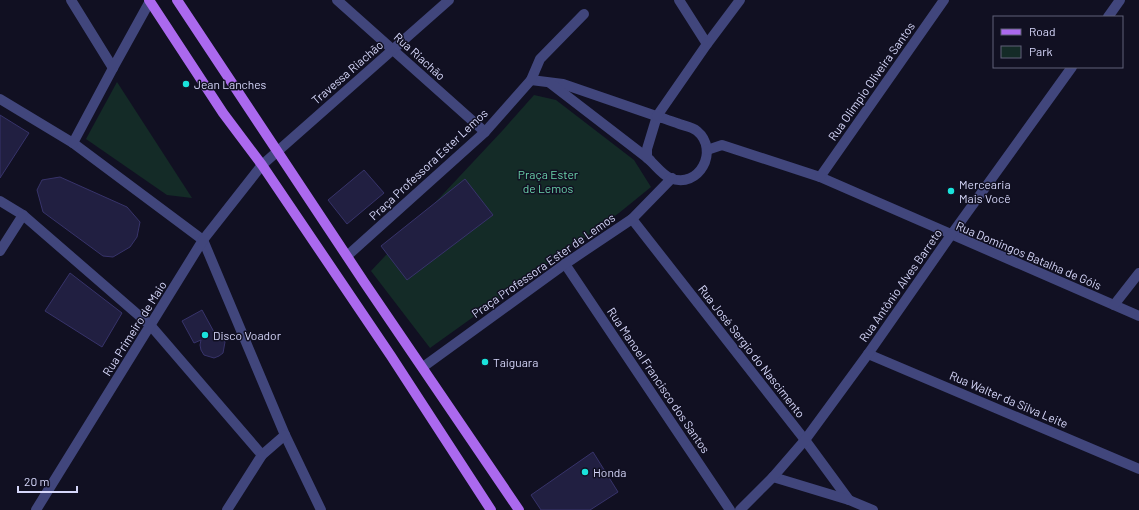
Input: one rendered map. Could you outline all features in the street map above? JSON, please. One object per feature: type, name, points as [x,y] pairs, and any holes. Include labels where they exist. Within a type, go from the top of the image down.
[{"type":"main road","points":[[177,0],[347,256],[423,366],[519,510]]},
{"type":"main road","points":[[150,1],[223,113],[262,165],[391,356],[491,510]]},
{"type":"street","points":[[71,0],[113,68]]},
{"type":"street","name":"Rua Riachão","points":[[337,0],[486,132]]},
{"type":"street","name":"Travessa Riachão","points":[[262,165],[449,0]]},
{"type":"street","points":[[679,0],[706,44]]},
{"type":"street","points":[[647,158],[647,149],[656,116],[706,44],[740,0]]},
{"type":"street","name":"Rua Olimpio Oliveira Santos","points":[[820,177],[944,0]]},
{"type":"street","points":[[1109,16],[1120,0]]},
{"type":"street","points":[[73,143],[150,1]]},
{"type":"street","name":"Praça Professora Ester Lemos","points":[[347,256],[486,132],[532,80],[540,59],[584,14]]},
{"type":"street","name":"Rua Antônio Alves Barreto","points":[[740,510],[773,477],[805,440],[1071,68]]},
{"type":"street","points":[[532,80],[563,84],[696,130],[704,139],[707,150],[703,167],[697,174],[680,180],[662,173],[656,165],[550,83]]},
{"type":"street","points":[[0,99],[73,143],[203,240],[284,435],[321,510]]},
{"type":"street","name":"Rua Domingos Batalha de Góis","points":[[707,150],[722,145],[820,177],[1139,316]]},
{"type":"street","name":"Rua Primeiro de Maio","points":[[36,510],[203,240],[262,165]]},
{"type":"street","name":"Praça Professora Ester de Lemos","points":[[423,366],[632,218],[672,178]]},
{"type":"street","points":[[0,201],[23,215],[151,326],[262,455]]},
{"type":"street","points":[[0,251],[23,215]]},
{"type":"street","name":"Rua José Sergio do Nascimento","points":[[632,218],[805,440],[849,500]]},
{"type":"street","name":"Rua Manoel Francisco dos Santos","points":[[566,264],[730,510]]},
{"type":"street","points":[[1114,305],[1139,273]]},
{"type":"street","name":"Rua Walter da Silva Leite","points":[[868,354],[1139,469]]},
{"type":"street","points":[[226,510],[262,455],[284,435]]},
{"type":"street","points":[[773,477],[849,500],[873,510]]},
{"type":"green space","points":[[117,82],[192,198],[167,195],[86,139]]},
{"type":"green space","name":"Praça Ester de Lemos","points":[[534,95],[556,100],[634,160],[651,187],[619,213],[430,348],[371,271]]},
{"type":"building","points":[[0,115],[29,133],[0,178]]},
{"type":"building","points":[[364,170],[384,193],[347,224],[328,200]]},
{"type":"building","points":[[60,177],[127,207],[140,222],[137,237],[130,247],[113,257],[103,256],[43,212],[37,190],[42,180]]},
{"type":"building","points":[[465,179],[493,215],[407,280],[381,246]]},
{"type":"building","points":[[70,273],[122,313],[102,347],[45,311]]},
{"type":"building","name":"Disco Voador","points":[[202,310],[214,332],[223,337],[225,342],[223,353],[214,358],[204,355],[200,345],[201,340],[194,343],[182,321]]},
{"type":"building","name":"Honda","points":[[593,452],[618,492],[590,510],[541,510],[531,495]]},
{"type":"place","name":"Jean Lanches","points":[[186,84]]},
{"type":"place","name":"Mercearia Mais Você","points":[[951,191]]},
{"type":"place","name":"Disco Voador","points":[[205,335]]},
{"type":"place","name":"Taiguara","points":[[485,362]]},
{"type":"place","name":"Honda","points":[[585,472]]}]
